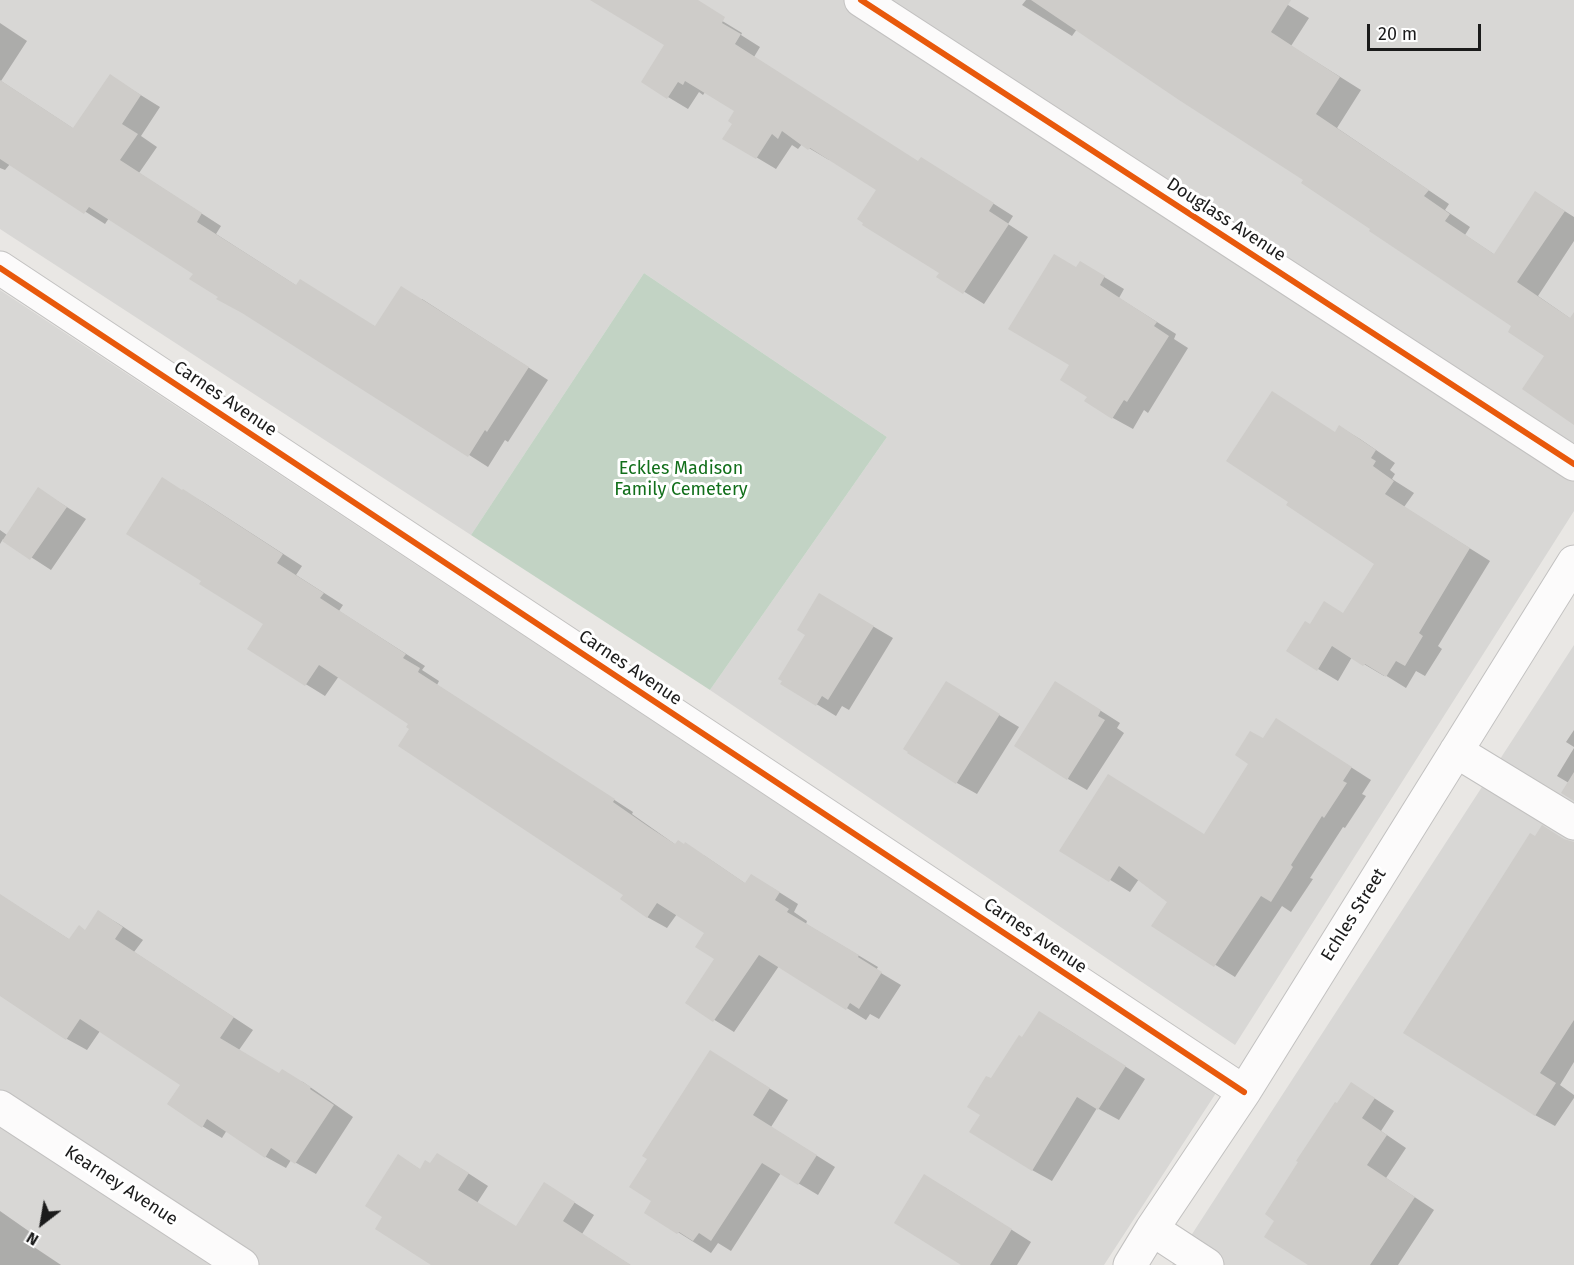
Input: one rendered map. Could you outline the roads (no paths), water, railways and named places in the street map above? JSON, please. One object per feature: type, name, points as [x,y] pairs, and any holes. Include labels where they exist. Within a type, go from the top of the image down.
[{"type":"street","name":"Douglass Avenue","points":[[861,0],[1574,464]]},
{"type":"street","name":"Carnes Avenue","points":[[0,268],[1244,1092]]},
{"type":"street","name":"Echles Street","points":[[1130,1265],[1244,1092],[1574,562]]},
{"type":"street","points":[[1456,751],[1574,823]]},
{"type":"street","name":"Kearney Avenue","points":[[0,1107],[242,1265]]},
{"type":"street","points":[[1152,1229],[1208,1265]]},
{"type":"park label","name":"Eckles Madison Family Cemetery","points":[[681,479]]}]
